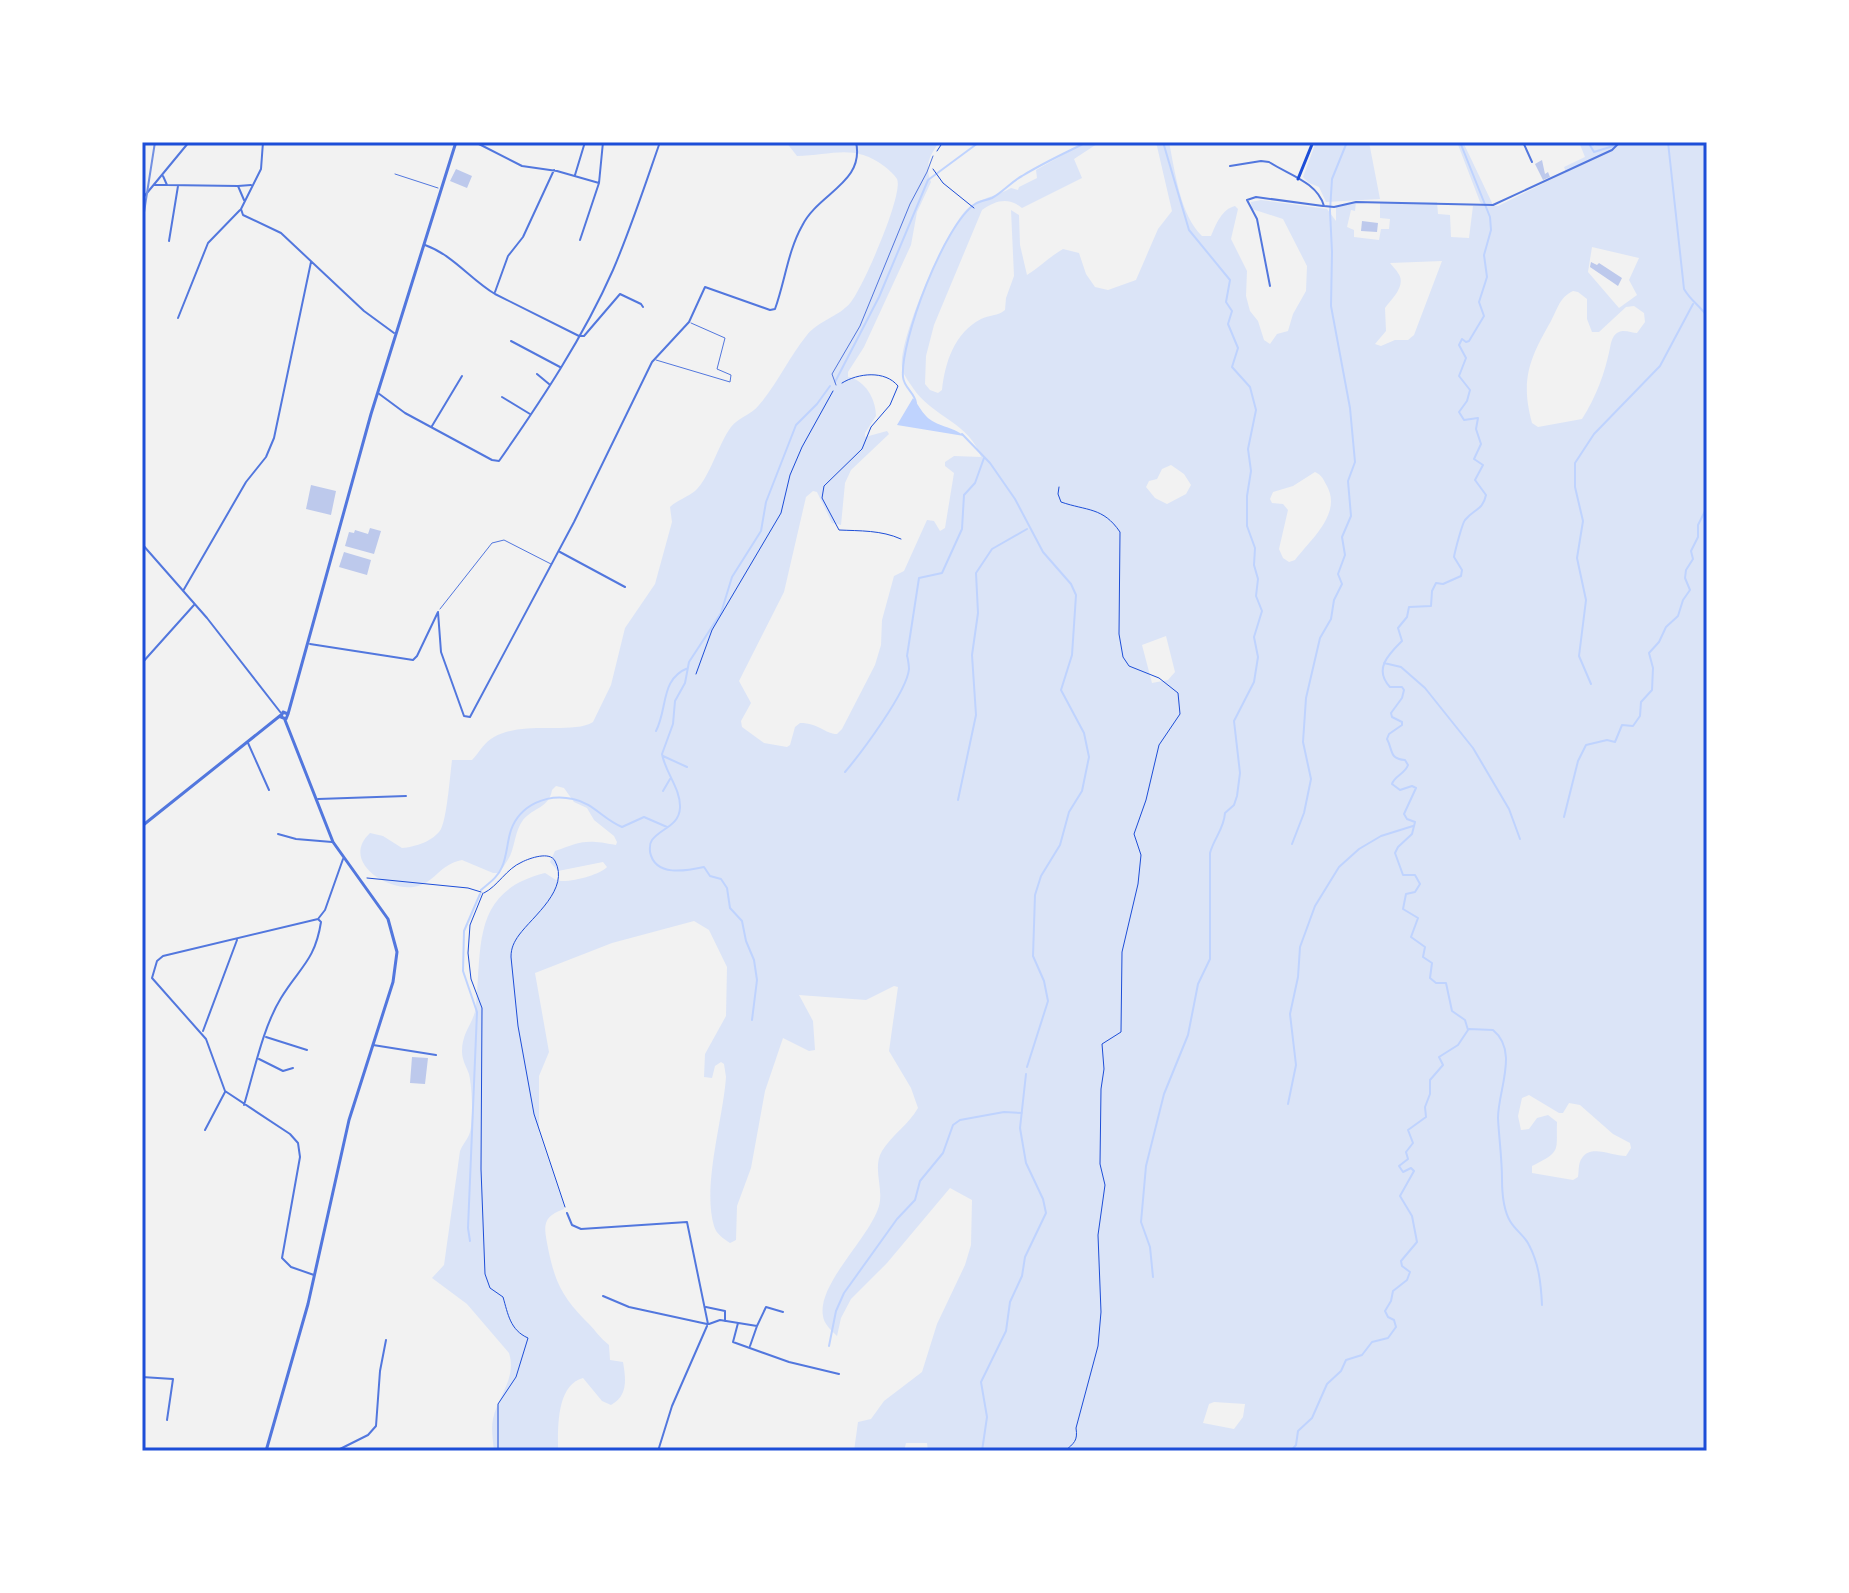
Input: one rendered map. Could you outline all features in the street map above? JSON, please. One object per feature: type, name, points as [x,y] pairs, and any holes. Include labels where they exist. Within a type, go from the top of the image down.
[{"type":"main road","points":[[1298,179],[1313,142]]},
{"type":"street","points":[[142,199],[189,142]]},
{"type":"street","points":[[178,318],[208,243],[241,209],[261,169],[263,142]]},
{"type":"street","points":[[143,823],[284,715],[292,699],[377,392],[456,142]]},
{"type":"street","points":[[475,142],[522,166],[554,170],[599,183]]},
{"type":"street","points":[[575,176],[585,142]]},
{"type":"street","points":[[580,240],[599,183],[603,142]]},
{"type":"street","points":[[377,392],[405,413],[499,461],[561,368],[612,273],[660,142]]},
{"type":"street","points":[[438,612],[441,652],[463,715],[469,718],[552,565],[653,359],[689,322],[705,287],[770,310],[775,309],[798,233],[811,211],[854,170],[858,158],[856,142]]},
{"type":"street","points":[[1523,142],[1532,162]]},
{"type":"street","points":[[1270,286],[1257,219],[1247,200],[1256,197],[1334,207],[1356,202],[1496,204],[1614,149],[1620,142]]},
{"type":"street","points":[[1230,166],[1261,161],[1316,189],[1324,206]]},
{"type":"street","points":[[495,294],[508,256],[523,237],[554,170]]},
{"type":"street","points":[[162,174],[167,185]]},
{"type":"street","points":[[169,241],[178,185]]},
{"type":"street","points":[[154,186],[253,185]]},
{"type":"street","points":[[238,186],[244,200]]},
{"type":"street","points":[[241,209],[247,219],[281,233],[364,311],[395,334]]},
{"type":"street","points":[[423,245],[442,251],[495,294],[579,336],[584,336],[620,294],[643,307]]},
{"type":"street","points":[[183,591],[246,482],[266,457],[274,438],[311,262]]},
{"type":"street","points":[[511,341],[561,368]]},
{"type":"street","points":[[537,374],[550,384]]},
{"type":"street","points":[[432,427],[462,376]]},
{"type":"street","points":[[502,397],[531,415]]},
{"type":"street","points":[[142,544],[195,604],[284,715],[333,842],[388,919],[397,952],[393,982],[349,1120],[314,1275],[266,1451]]},
{"type":"street","points":[[559,551],[625,587]]},
{"type":"street","points":[[142,663],[195,604]]},
{"type":"street","points":[[308,644],[413,660],[438,612]]},
{"type":"street","points":[[248,742],[269,790]]},
{"type":"street","points":[[318,799],[406,796]]},
{"type":"street","points":[[278,834],[333,842]]},
{"type":"street","points":[[314,1275],[291,1267],[282,1258],[300,1157],[298,1143],[290,1134],[225,1091],[202,1034],[152,978],[157,961],[163,956],[318,919],[325,910],[343,859]]},
{"type":"street","points":[[244,1105],[280,999],[310,959],[320,931],[321,922],[318,919]]},
{"type":"street","points":[[202,1034],[238,939]]},
{"type":"street","points":[[265,1036],[307,1050]]},
{"type":"street","points":[[372,1045],[436,1055]]},
{"type":"street","points":[[258,1059],[283,1071],[293,1068]]},
{"type":"street","points":[[205,1130],[225,1091]]},
{"type":"street","points":[[567,1213],[572,1225],[581,1229],[687,1222],[708,1324],[672,1406],[658,1451]]},
{"type":"street","points":[[603,1296],[629,1307],[708,1324],[725,1321],[757,1326]]},
{"type":"street","points":[[705,1306],[725,1311],[725,1321]]},
{"type":"street","points":[[749,1348],[766,1307],[783,1312]]},
{"type":"street","points":[[738,1323],[733,1342],[789,1362],[839,1374]]},
{"type":"street","points":[[336,1451],[368,1435],[376,1426],[386,1340]]},
{"type":"street","points":[[142,1377],[173,1379],[167,1420]]},
{"type":"lane","points":[[836,385],[832,374],[860,326],[933,156]]},
{"type":"lane","points":[[395,174],[441,189]]},
{"type":"lane","points":[[653,359],[730,382],[731,375],[717,369],[725,338],[689,322]]},
{"type":"lane","points":[[438,612],[492,543],[504,540],[552,565]]},
{"type":"path","points":[[933,156],[943,142]]},
{"type":"path","points":[[932,169],[974,208]]},
{"type":"path","points":[[696,674],[712,630],[781,513],[790,475],[802,447],[836,385],[864,375],[889,379],[898,386],[890,405],[871,427],[862,449],[824,486],[822,498],[839,530],[878,532],[901,539]]},
{"type":"path","points":[[1059,487],[1061,502],[1098,511],[1110,518],[1120,532],[1119,634],[1123,657],[1129,666],[1159,678],[1178,693],[1180,714],[1159,745],[1134,834],[1141,855],[1138,884],[1122,952],[1121,1032],[1102,1044],[1104,1069],[1100,1164],[1105,1185],[1098,1235],[1102,1298],[1098,1346],[1084,1392],[1075,1444],[1065,1451]]},
{"type":"path","points":[[360,880],[370,878],[468,888],[483,893],[490,890],[509,869],[523,861],[546,855],[553,858],[557,881],[553,892],[511,948],[511,957],[518,1026],[534,1114],[567,1213]]},
{"type":"path","points":[[483,893],[470,925],[468,953],[471,979],[482,1008],[484,1270],[490,1288],[503,1297],[510,1322],[521,1335],[528,1338],[516,1377],[498,1404],[498,1451]]},
{"type":"shaded area","points":[[786,142],[939,142],[929,161],[931,182],[917,212],[911,245],[864,347],[848,372],[848,377],[864,386],[874,403],[876,416],[865,437],[887,431],[889,434],[851,470],[845,483],[841,525],[832,523],[817,492],[813,491],[806,497],[784,592],[739,681],[751,703],[741,721],[742,727],[764,743],[787,747],[795,727],[800,723],[833,734],[842,729],[875,665],[881,645],[882,620],[894,576],[904,571],[927,520],[934,521],[940,531],[945,528],[954,473],[945,466],[945,462],[954,456],[981,457],[968,436],[921,398],[902,367],[908,333],[926,285],[958,220],[971,205],[1011,188],[1018,190],[1037,178],[1036,170],[1086,142],[1100,142],[1074,159],[1082,178],[1022,208],[1002,201],[982,210],[934,325],[926,356],[925,384],[938,393],[942,390],[952,350],[964,332],[981,319],[1005,310],[1014,276],[1011,210],[1019,215],[1020,245],[1027,275],[1063,249],[1079,253],[1086,274],[1095,287],[1108,290],[1136,280],[1158,229],[1172,211],[1156,142],[1169,142],[1183,205],[1202,236],[1211,236],[1226,210],[1235,206],[1238,209],[1231,239],[1247,271],[1246,296],[1250,311],[1258,321],[1264,340],[1270,344],[1277,334],[1288,331],[1293,314],[1306,291],[1307,266],[1283,219],[1252,209],[1251,202],[1261,200],[1327,209],[1336,221],[1336,207],[1356,202],[1347,227],[1354,230],[1354,237],[1379,240],[1381,229],[1389,229],[1390,219],[1380,218],[1380,203],[1437,202],[1438,214],[1450,215],[1451,237],[1469,238],[1473,206],[1498,206],[1566,172],[1564,167],[1585,157],[1579,142],[1592,142],[1594,146],[1614,142],[1613,149],[1623,142],[1707,142],[1707,1451],[928,1451],[927,1443],[906,1443],[904,1451],[854,1451],[858,1422],[871,1419],[884,1401],[922,1372],[937,1324],[971,1245],[972,1200],[950,1188],[887,1263],[851,1299],[841,1318],[837,1336],[830,1329],[824,1319],[823,1303],[835,1276],[865,1233],[879,1206],[879,1158],[886,1145],[918,1108],[911,1088],[889,1051],[898,987],[894,986],[866,1000],[799,995],[813,1021],[815,1050],[809,1051],[783,1038],[765,1091],[751,1168],[737,1206],[736,1240],[730,1243],[720,1236],[714,1226],[710,1192],[726,1077],[724,1064],[721,1062],[715,1066],[712,1078],[704,1077],[705,1054],[726,1016],[727,967],[709,930],[694,921],[612,943],[535,973],[549,1052],[539,1076],[539,1132],[564,1206],[546,1224],[551,1260],[566,1298],[609,1345],[610,1360],[623,1362],[625,1381],[623,1392],[611,1405],[602,1401],[583,1378],[574,1382],[563,1398],[560,1409],[558,1451],[494,1451],[493,1419],[511,1371],[509,1353],[467,1304],[432,1278],[444,1265],[460,1151],[471,1130],[471,1087],[462,1051],[475,1011],[481,942],[493,907],[504,893],[521,881],[545,873],[556,880],[575,880],[607,867],[603,862],[558,871],[550,862],[555,851],[584,842],[616,845],[617,842],[594,820],[587,808],[574,802],[564,788],[556,786],[548,800],[523,820],[510,856],[499,873],[462,860],[448,865],[418,886],[394,885],[382,880],[364,865],[360,855],[362,844],[370,833],[383,836],[402,848],[434,837],[441,829],[447,806],[452,760],[472,760],[494,737],[519,729],[584,726],[593,722],[611,685],[625,628],[655,584],[672,522],[670,507],[700,485],[731,427],[759,405],[807,335],[851,302],[889,221],[898,188],[897,179],[884,166],[852,153],[797,156]],"holes":[[[1592,247],[1639,258],[1629,280],[1637,295],[1619,308],[1588,272]],[[1442,261],[1414,335],[1408,340],[1395,340],[1381,346],[1375,344],[1386,331],[1385,308],[1398,292],[1401,282],[1390,263]],[[1573,291],[1587,299],[1587,319],[1592,332],[1599,332],[1626,307],[1634,306],[1644,313],[1645,322],[1637,333],[1621,331],[1614,336],[1599,385],[1582,419],[1538,427],[1532,423],[1529,408],[1529,369],[1537,346],[1565,297]],[[1171,465],[1184,474],[1191,485],[1186,494],[1167,504],[1155,498],[1146,487],[1149,481],[1157,479],[1162,469]],[[1315,472],[1323,479],[1331,496],[1331,506],[1323,526],[1295,560],[1289,562],[1279,549],[1288,510],[1283,504],[1272,503],[1273,492],[1293,486]],[[1166,636],[1175,672],[1168,680],[1152,683],[1142,645]],[[1529,1095],[1559,1113],[1563,1113],[1569,1103],[1580,1105],[1613,1134],[1630,1143],[1631,1148],[1626,1156],[1596,1151],[1586,1154],[1580,1162],[1578,1177],[1573,1180],[1532,1173],[1532,1166],[1553,1153],[1557,1145],[1557,1122],[1548,1115],[1537,1118],[1529,1129],[1521,1130],[1518,1116],[1522,1098]],[[1209,1404],[1245,1404],[1243,1417],[1234,1429],[1203,1423]]]},
{"type":"shaded area","points":[[1316,142],[1369,142],[1380,199],[1326,202],[1319,187],[1303,177]]},
{"type":"shaded area","points":[[1457,142],[1463,142],[1493,205],[1480,202]]},
{"type":"water","points":[[913,398],[930,420],[964,436],[897,425]]},
{"type":"building","points":[[1542,160],[1545,174],[1548,172],[1550,177],[1543,180],[1535,164]]},
{"type":"building","points":[[456,169],[472,176],[467,188],[450,181]]},
{"type":"building","points":[[1362,221],[1378,223],[1377,232],[1361,231]]},
{"type":"building","points":[[1591,262],[1599,263],[1622,278],[1618,286],[1590,267]]},
{"type":"building","points":[[311,485],[336,491],[331,515],[306,509]]},
{"type":"building","points":[[370,528],[381,531],[374,554],[345,546],[349,532],[354,533],[355,530],[368,534]]},
{"type":"building","points":[[344,552],[371,560],[367,575],[339,567]]},
{"type":"building","points":[[412,1057],[428,1058],[425,1084],[410,1083]]},
{"type":"waterway","points":[[916,403],[904,381],[904,360],[916,312],[950,235],[975,204],[992,198],[1018,178],[1087,142]]},
{"type":"waterway","points":[[1153,1277],[1150,1247],[1141,1222],[1146,1166],[1164,1094],[1188,1035],[1198,984],[1210,959],[1210,853],[1225,813],[1234,805],[1237,796],[1240,773],[1234,721],[1254,682],[1258,657],[1254,637],[1262,611],[1256,596],[1255,548],[1247,526],[1251,471],[1248,449],[1256,410],[1250,387],[1232,367],[1238,348],[1228,324],[1232,311],[1226,302],[1230,280],[1189,230],[1163,142]]},
{"type":"waterway","points":[[1292,844],[1304,813],[1311,779],[1303,742],[1306,698],[1320,638],[1331,619],[1334,600],[1342,584],[1338,574],[1345,555],[1342,537],[1351,516],[1348,481],[1355,462],[1350,408],[1331,306],[1332,179],[1347,142]]},
{"type":"waterway","points":[[1291,1451],[1296,1445],[1298,1431],[1312,1418],[1327,1384],[1341,1371],[1346,1360],[1362,1355],[1372,1342],[1388,1338],[1396,1327],[1385,1311],[1393,1291],[1407,1280],[1410,1272],[1401,1261],[1417,1242],[1412,1216],[1400,1196],[1414,1171],[1411,1168],[1403,1172],[1399,1166],[1408,1159],[1406,1152],[1413,1143],[1408,1130],[1426,1117],[1430,1080],[1443,1065],[1439,1057],[1458,1045],[1468,1030],[1465,1020],[1452,1011],[1446,983],[1436,983],[1430,978],[1432,963],[1423,957],[1425,947],[1411,937],[1418,918],[1403,909],[1406,894],[1415,892],[1420,884],[1415,875],[1403,875],[1395,853],[1412,834],[1415,822],[1404,814],[1416,788],[1412,786],[1400,790],[1392,784],[1408,765],[1405,760],[1394,756],[1387,739],[1402,725],[1391,713],[1404,690],[1402,687],[1390,687],[1383,674],[1385,662],[1402,641],[1398,628],[1407,617],[1409,607],[1431,606],[1436,583],[1443,584],[1461,576],[1462,570],[1454,557],[1460,532],[1465,520],[1480,507],[1486,495],[1475,480],[1483,465],[1474,459],[1481,444],[1476,429],[1478,418],[1464,420],[1459,412],[1470,390],[1459,376],[1466,358],[1459,345],[1462,339],[1469,341],[1484,316],[1479,302],[1487,277],[1484,255],[1491,230],[1490,217],[1460,142]]},
{"type":"waterway","points":[[1588,142],[1594,152],[1626,142]]},
{"type":"waterway","points":[[1668,142],[1684,289],[1707,316]]},
{"type":"waterway","points":[[835,382],[879,297],[928,180],[978,143]]},
{"type":"waterway","points":[[1591,684],[1579,656],[1586,600],[1577,558],[1583,521],[1575,487],[1575,463],[1594,434],[1660,366],[1693,304]]},
{"type":"waterway","points":[[752,1020],[757,980],[754,960],[742,921],[730,908],[727,888],[721,879],[710,876],[704,867],[665,869],[653,860],[650,844],[679,814],[680,801],[662,754],[673,724],[675,701],[685,683],[689,662],[721,613],[732,577],[761,531],[766,502],[796,425],[830,386]]},
{"type":"waterway","points":[[962,434],[990,463],[1015,499],[1043,552],[1071,584],[1076,595],[1072,655],[1061,690],[1084,733],[1089,757],[1082,791],[1069,812],[1060,845],[1041,876],[1035,895],[1033,956],[1044,981],[1048,1001],[1027,1067]]},
{"type":"waterway","points":[[845,772],[882,722],[906,679],[919,578],[942,573],[962,529],[964,495],[975,483],[984,458]]},
{"type":"waterway","points":[[1564,817],[1578,761],[1586,745],[1607,740],[1615,742],[1622,725],[1633,726],[1640,716],[1641,702],[1652,690],[1653,668],[1649,653],[1666,627],[1678,616],[1690,590],[1685,578],[1686,570],[1693,559],[1691,551],[1707,507]]},
{"type":"waterway","points":[[958,800],[976,715],[972,655],[978,613],[976,573],[992,549],[1027,529]]},
{"type":"waterway","points":[[1384,663],[1401,667],[1425,688],[1473,748],[1509,809],[1520,839]]},
{"type":"waterway","points":[[656,731],[673,679],[688,668]]},
{"type":"waterway","points":[[663,756],[687,767]]},
{"type":"waterway","points":[[663,791],[670,779]]},
{"type":"waterway","points":[[481,890],[500,871],[515,821],[528,808],[544,800],[563,798],[580,801],[622,827],[644,817],[667,827]]},
{"type":"waterway","points":[[1288,1104],[1296,1065],[1290,1014],[1298,977],[1300,947],[1315,906],[1339,867],[1359,849],[1381,836],[1413,826]]},
{"type":"waterway","points":[[470,1241],[477,1012],[463,971],[464,931],[480,894]]},
{"type":"waterway","points":[[1469,1029],[1493,1030],[1505,1049],[1498,1118],[1503,1201],[1510,1221],[1527,1242],[1535,1259],[1542,1305]]},
{"type":"waterway","points":[[982,1451],[987,1417],[981,1382],[1006,1331],[1010,1302],[1022,1276],[1025,1257],[1046,1213],[1043,1199],[1026,1163],[1020,1128],[1026,1074]]},
{"type":"waterway","points":[[829,1346],[836,1311],[844,1293],[897,1219],[915,1200],[920,1181],[943,1153],[953,1125],[960,1120],[1004,1112],[1022,1113]]},
{"type":"railway","points":[[142,225],[155,142]]}]
